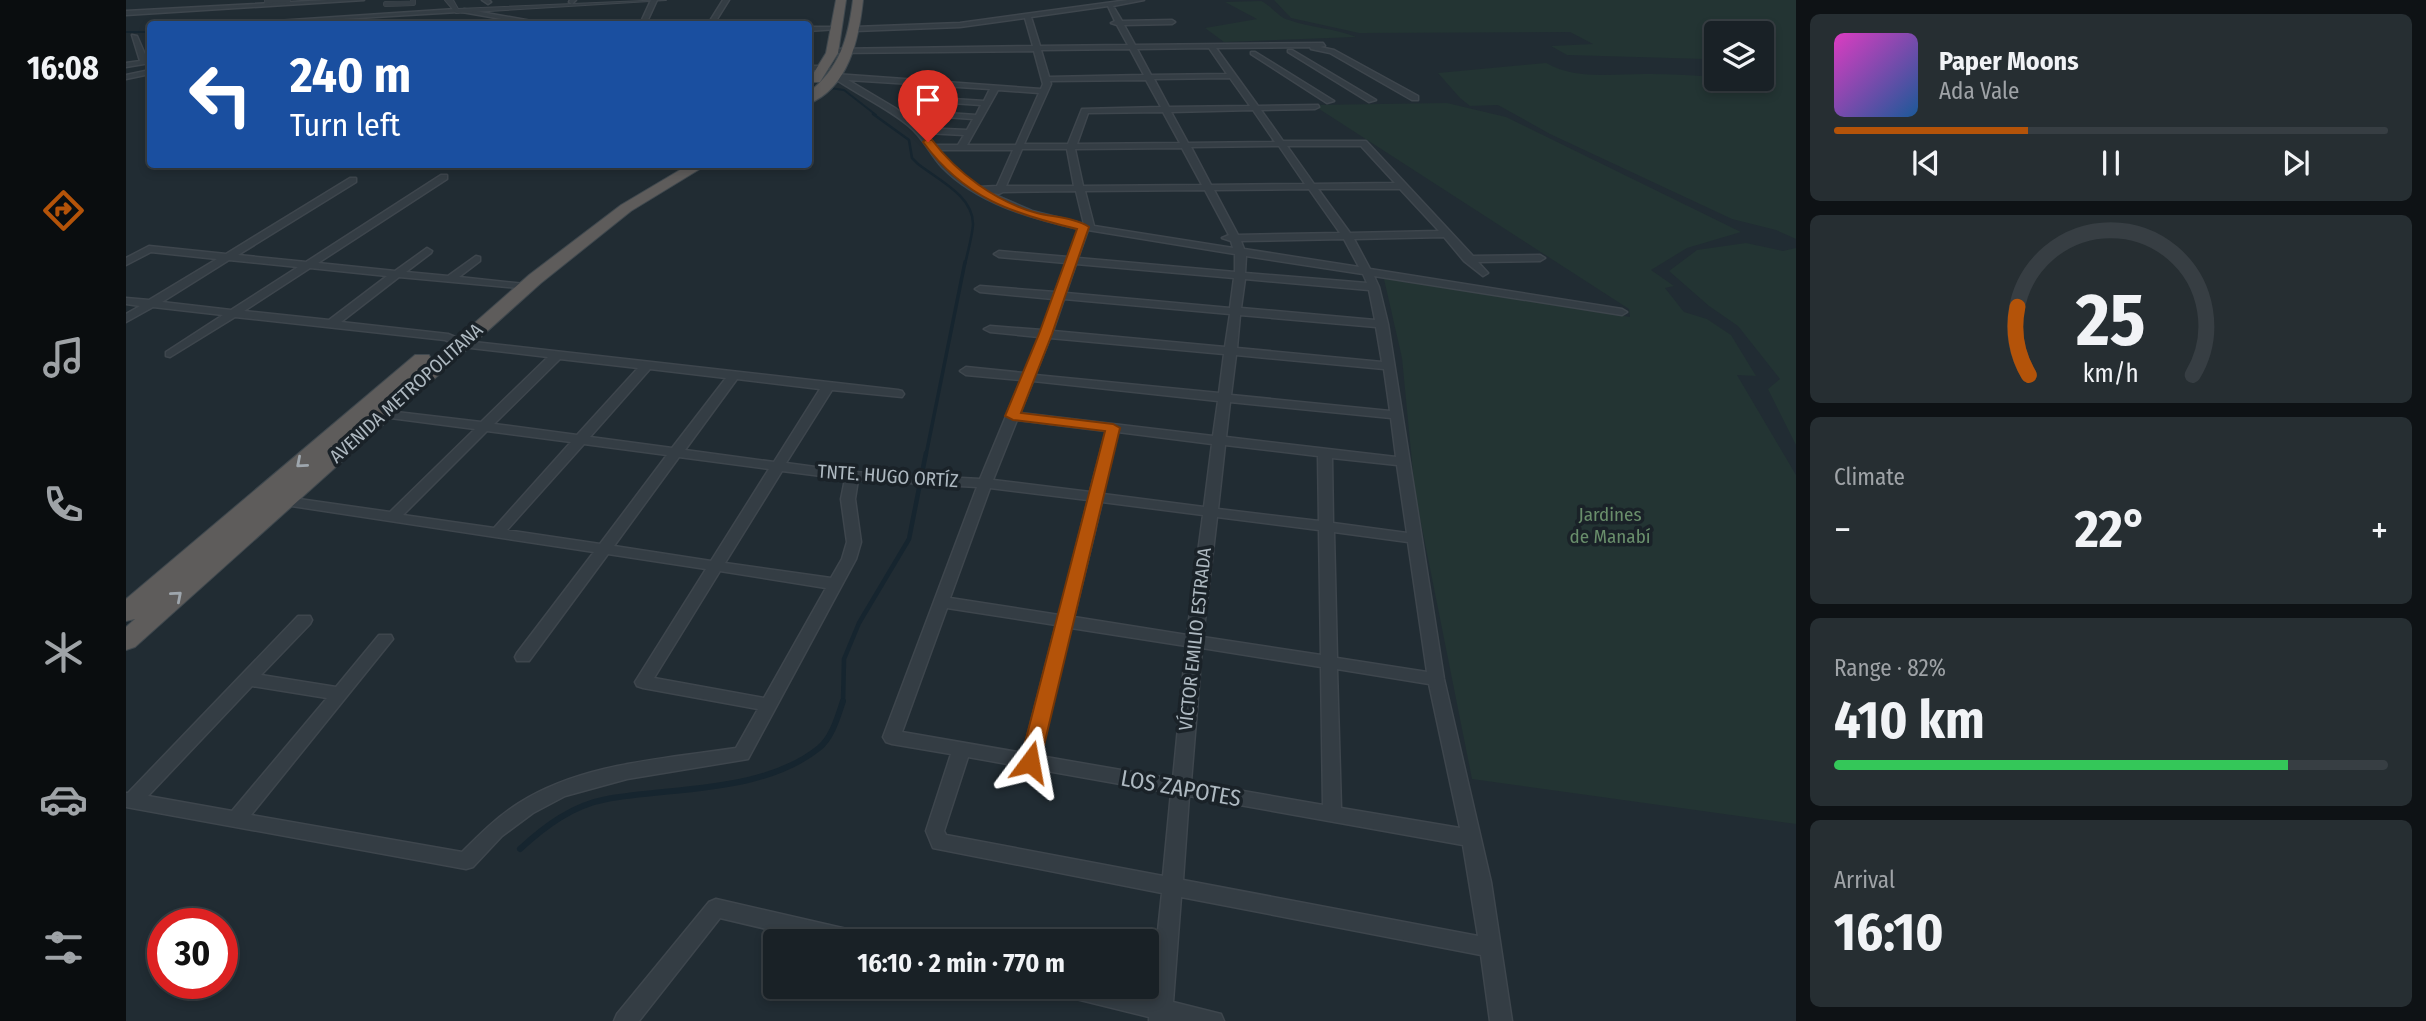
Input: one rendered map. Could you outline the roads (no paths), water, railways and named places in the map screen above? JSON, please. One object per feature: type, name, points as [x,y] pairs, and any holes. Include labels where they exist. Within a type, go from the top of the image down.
[{"type":"highway","points":[[823,83],[824,69],[832,52],[841,0]]},
{"type":"highway","points":[[823,83],[850,52],[858,0]]},
{"type":"highway","name":"AVENIDA METROPOLITANA","points":[[126,641],[384,413],[455,341],[516,286],[685,168]]},
{"type":"highway","points":[[126,613],[363,410],[455,341]]},
{"type":"street","points":[[230,11],[267,3],[360,0],[354,20]]},
{"type":"street","points":[[449,0],[459,10],[520,21]]},
{"type":"street","points":[[297,21],[354,20],[607,0]]},
{"type":"street","points":[[644,21],[654,0]]},
{"type":"street","points":[[459,10],[662,0]]},
{"type":"street","points":[[713,21],[726,0]]},
{"type":"street","points":[[855,29],[944,26],[1141,0]]},
{"type":"street","points":[[126,13],[230,11],[328,1]]},
{"type":"street","points":[[314,20],[328,1]]},
{"type":"street","points":[[380,16],[387,2],[413,1],[425,21]]},
{"type":"street","points":[[281,21],[291,2]]},
{"type":"street","points":[[267,3],[270,21]]},
{"type":"street","points":[[1106,6],[1237,251]]},
{"type":"street","points":[[230,11],[266,21]]},
{"type":"street","points":[[393,15],[396,21]]},
{"type":"street","points":[[999,191],[1047,79],[1028,17]]},
{"type":"street","points":[[1116,23],[1172,22]]},
{"type":"street","points":[[944,26],[948,51]]},
{"type":"street","points":[[812,29],[835,29]]},
{"type":"street","points":[[126,65],[147,62],[140,53],[134,36]]},
{"type":"street","points":[[832,52],[1322,45],[1212,47]]},
{"type":"street","points":[[1298,46],[1332,51],[1415,98]]},
{"type":"street","points":[[1212,47],[1279,145],[1347,236],[1368,270],[1374,287],[1389,366],[1436,679],[1481,882],[1501,1021]]},
{"type":"street","points":[[1290,51],[1372,100]]},
{"type":"street","points":[[140,53],[147,52]]},
{"type":"street","points":[[1253,53],[1330,101]]},
{"type":"street","points":[[812,69],[824,69]]},
{"type":"street","points":[[1354,71],[1366,70]]},
{"type":"street","points":[[126,76],[147,72]]},
{"type":"street","points":[[1317,75],[1342,73]]},
{"type":"street","points":[[1047,79],[1232,76]]},
{"type":"street","points":[[1292,77],[1305,76]]},
{"type":"street","points":[[823,83],[1044,90]]},
{"type":"street","points":[[823,83],[850,84],[920,130],[947,166],[976,189],[1020,211],[1087,227],[1237,251],[1374,287]]},
{"type":"street","points":[[961,148],[995,88]]},
{"type":"street","points":[[937,100],[986,103]]},
{"type":"street","points":[[1315,107],[1085,111],[1071,156],[1087,227],[1013,416],[981,483],[941,602],[1436,679]]},
{"type":"street","points":[[932,114],[978,117]]},
{"type":"street","points":[[920,130],[969,133]]},
{"type":"street","points":[[931,148],[1363,144],[1483,273]]},
{"type":"street","points":[[170,354],[444,177]]},
{"type":"street","points":[[126,319],[354,180]]},
{"type":"street","points":[[976,189],[999,191],[1402,186]]},
{"type":"street","points":[[999,254],[1073,261],[1237,251],[1347,236],[1446,234]]},
{"type":"street","points":[[126,262],[149,249],[516,286]]},
{"type":"street","points":[[331,324],[427,251]]},
{"type":"street","points":[[1237,251],[1622,312]]},
{"type":"street","name":"VÍCTOR EMILIO ESTRADA","points":[[1160,1015],[1194,642],[1235,311],[1237,251]]},
{"type":"street","points":[[1468,259],[1540,258]]},
{"type":"street","points":[[449,280],[475,259]]},
{"type":"street","points":[[980,289],[1382,324]]},
{"type":"street","points":[[126,301],[331,324],[646,366],[898,394]]},
{"type":"street","points":[[990,329],[1389,366]]},
{"type":"street","points":[[393,517],[557,355]]},
{"type":"street","points":[[497,533],[646,366]]},
{"type":"street","points":[[965,371],[1395,415]]},
{"type":"street","points":[[523,657],[733,376]]},
{"type":"street","points":[[769,705],[643,682],[828,386]]},
{"type":"street","name":"TNTE. HUGO ORTÍZ","points":[[363,410],[852,476],[981,483],[1414,538]]},
{"type":"street","points":[[1013,416],[1402,462]]},
{"type":"street","points":[[1030,762],[1113,428]]},
{"type":"street","points":[[1325,454],[1332,814]]},
{"type":"street","points":[[129,801],[466,861],[484,840],[510,817],[540,797],[576,783],[742,754],[849,559],[854,542],[848,499],[852,476]]},
{"type":"street","points":[[285,501],[835,584]]},
{"type":"street","name":"LOS ZAPOTES","points":[[941,602],[892,737],[1470,838]]},
{"type":"street","points":[[129,801],[304,620]]},
{"type":"street","points":[[236,820],[385,639]]},
{"type":"street","points":[[248,679],[340,694]]},
{"type":"street","points":[[962,749],[935,831],[940,842],[1492,948]]},
{"type":"street","points":[[625,1021],[716,908],[807,929]]},
{"type":"street","points":[[1105,999],[1160,1015],[1213,1021]]},
{"type":"waterway","points":[[126,32],[147,32]]},
{"type":"waterway","points":[[812,86],[844,90],[876,115]]},
{"type":"waterway","points":[[873,114],[909,140],[912,158],[953,189],[968,205],[973,225],[965,264]]},
{"type":"waterway","points":[[926,455],[965,262]]},
{"type":"waterway","points":[[843,702],[844,659],[859,623],[909,539],[926,453]]},
{"type":"waterway","points":[[520,849],[539,832],[571,811],[595,802],[745,781],[797,763],[828,739],[843,701]]},
{"type":"park label","name":"Jardines de Manabí","points":[[1610,525]]}]
